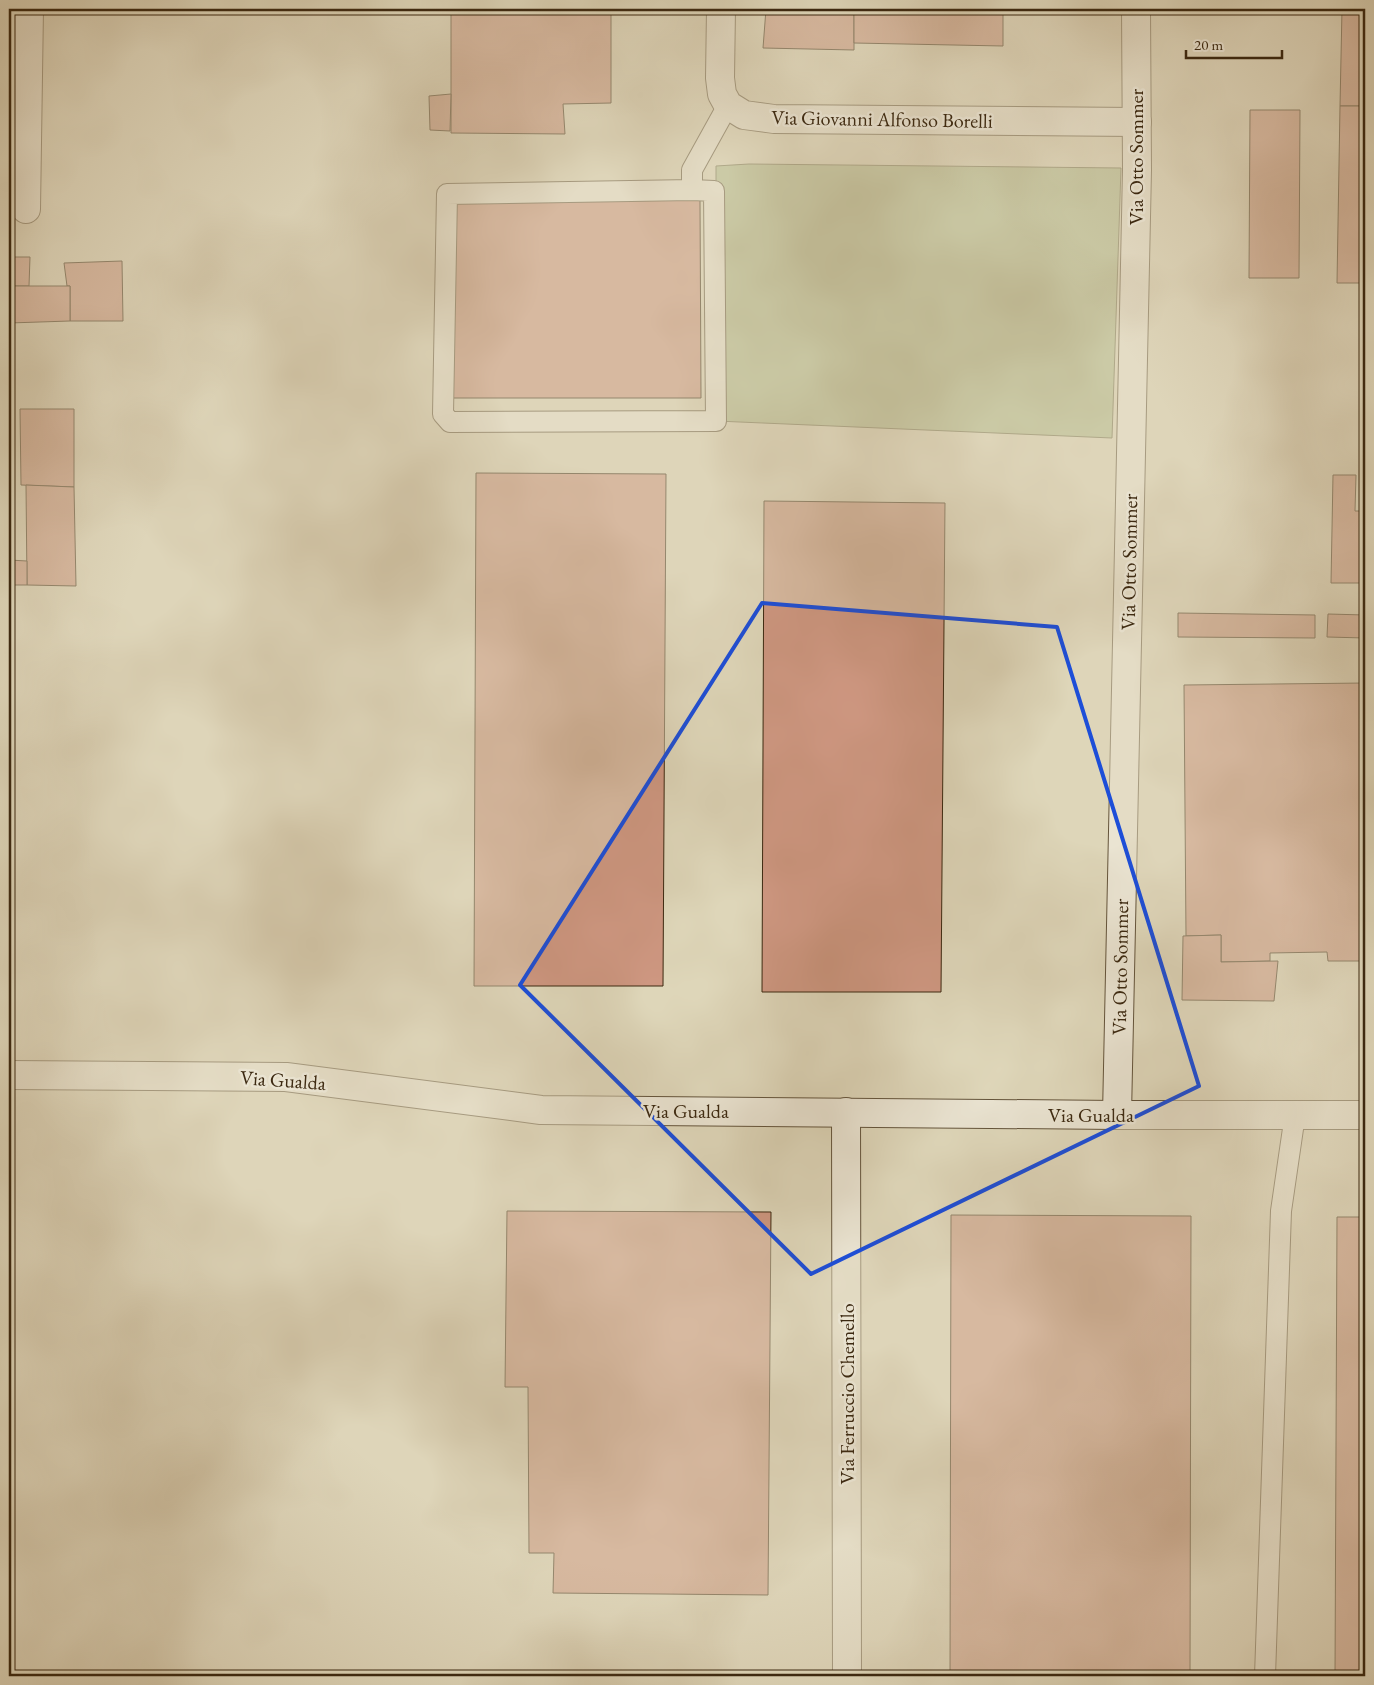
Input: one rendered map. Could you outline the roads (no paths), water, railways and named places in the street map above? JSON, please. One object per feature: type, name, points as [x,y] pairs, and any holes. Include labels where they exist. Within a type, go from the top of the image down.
[{"type":"street","points":[[26,209],[29,9]]},
{"type":"street","points":[[720,9],[720,78],[722,94],[728,105]]},
{"type":"street","name":"Via Otto Sommer","points":[[1117,1115],[1137,122],[1136,9]]},
{"type":"street","name":"Via Giovanni Alfonso Borelli","points":[[728,105],[744,115],[774,119],[1137,122]]},
{"type":"street","name":"Via Gualda","points":[[9,1076],[286,1077],[540,1110],[1117,1115],[1365,1115]]},
{"type":"street","name":"Via Ferruccio Chemello","points":[[846,1112],[847,1676]]},
{"type":"lane","points":[[692,190],[692,170],[728,105]]},
{"type":"lane","points":[[692,190],[714,191],[716,422],[450,422],[443,414],[447,194],[692,190]]},
{"type":"lane","points":[[1265,1676],[1281,1211],[1295,1115]]}]
